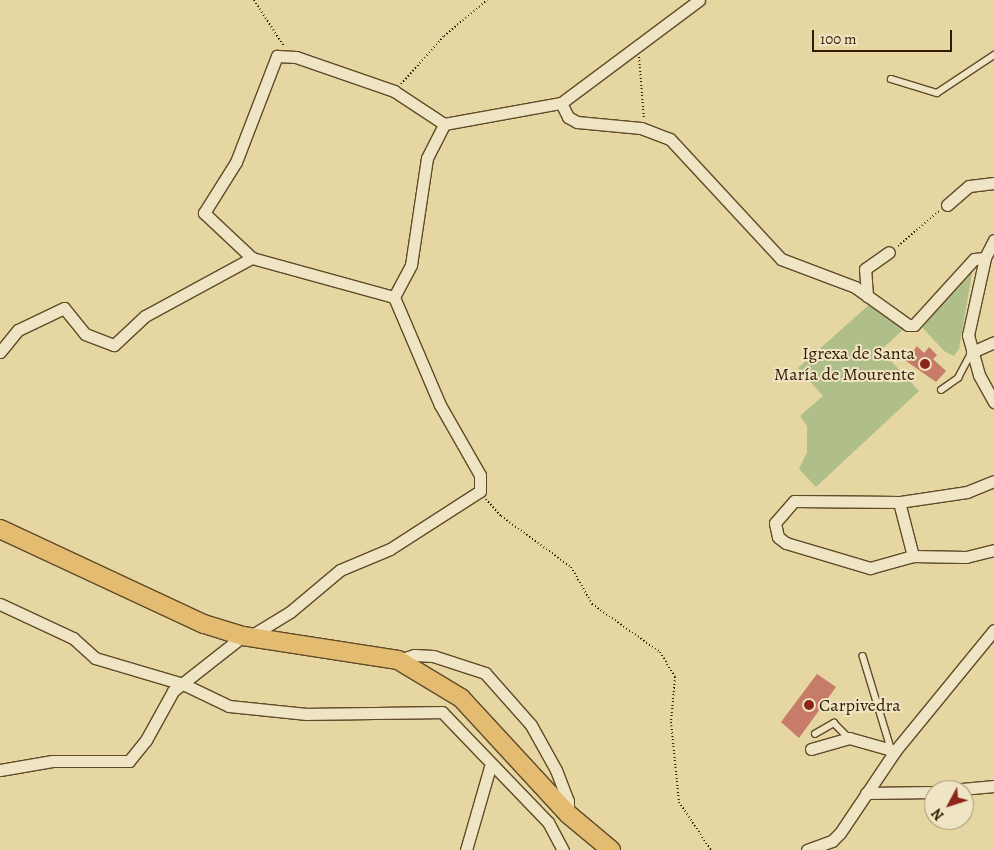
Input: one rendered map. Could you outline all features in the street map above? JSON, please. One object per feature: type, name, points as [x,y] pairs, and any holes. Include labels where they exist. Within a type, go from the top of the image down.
[{"type":"highway","points":[[0,529],[204,624],[246,637],[398,660],[438,681],[475,710],[568,814],[611,850]]},
{"type":"street","points":[[394,297],[252,258],[204,213],[236,162],[277,56],[296,57],[394,91],[444,124],[543,109],[561,103],[638,47],[698,0]]},
{"type":"street","points":[[561,103],[568,117],[577,122]]},
{"type":"street","points":[[543,109],[577,122],[645,129],[679,146],[781,259],[850,286],[911,326],[974,259],[985,258]]},
{"type":"street","points":[[394,297],[411,265],[427,158],[444,124]]},
{"type":"street","points":[[947,205],[969,186],[994,183]]},
{"type":"street","points":[[994,240],[985,258],[968,335],[972,352],[994,402]]},
{"type":"street","points":[[850,286],[865,269],[889,252]]},
{"type":"street","points":[[0,352],[18,330],[64,308],[86,334],[114,345],[145,316],[252,258]]},
{"type":"street","points":[[865,269],[867,296]]},
{"type":"street","points":[[0,770],[52,761],[129,761],[146,740],[173,691],[246,637],[290,612],[340,570],[390,549],[480,491],[480,475],[440,405],[394,297]]},
{"type":"street","points":[[972,352],[994,342]]},
{"type":"street","points":[[994,481],[967,492],[899,502],[794,501],[778,514],[776,530],[786,543],[870,568],[913,556],[966,558],[994,550]]},
{"type":"street","points":[[899,502],[913,556]]},
{"type":"street","points":[[0,604],[59,630],[114,666],[183,684],[229,706],[307,714],[442,712],[490,766],[548,822],[563,850]]},
{"type":"street","points":[[807,850],[832,841],[866,793],[893,749],[994,630]]},
{"type":"street","points":[[398,660],[434,656],[485,673],[531,725],[556,770],[568,801],[568,814]]},
{"type":"street","points":[[811,749],[849,738],[893,749]]},
{"type":"street","points":[[466,850],[490,766]]},
{"type":"street","points":[[974,788],[994,786]]},
{"type":"street","points":[[866,793],[924,792]]},
{"type":"lane","points":[[891,79],[937,93],[994,55]]},
{"type":"lane","points":[[941,390],[958,378],[972,352]]},
{"type":"lane","points":[[862,656],[893,749]]},
{"type":"lane","points":[[815,734],[834,723],[849,738]]},
{"type":"path","points":[[254,0],[276,39],[296,57]]},
{"type":"path","points":[[394,91],[444,36],[487,0]]},
{"type":"path","points":[[638,47],[645,129]]},
{"type":"path","points":[[889,252],[947,205]]},
{"type":"path","points":[[480,491],[502,516],[571,567],[592,604],[660,652],[675,677],[671,722],[679,802],[712,850]]},
{"type":"green space","points":[[974,262],[959,349],[954,356],[944,351],[920,325]]},
{"type":"green space","points":[[871,303],[906,327],[881,350],[919,391],[816,487],[799,469],[807,452],[807,426],[800,416],[823,396],[798,368]]},
{"type":"building","name":"Igrexa de Santa María de Mourente","points":[[917,346],[924,353],[929,347],[937,355],[933,359],[946,371],[936,382],[906,361]]},
{"type":"building","name":"Carpivedra","points":[[817,674],[836,687],[799,738],[781,722]]},
{"type":"place","name":"Igrexa de Santa María de Mourente","points":[[925,364]]},
{"type":"place","name":"Carpivedra","points":[[809,705]]}]
